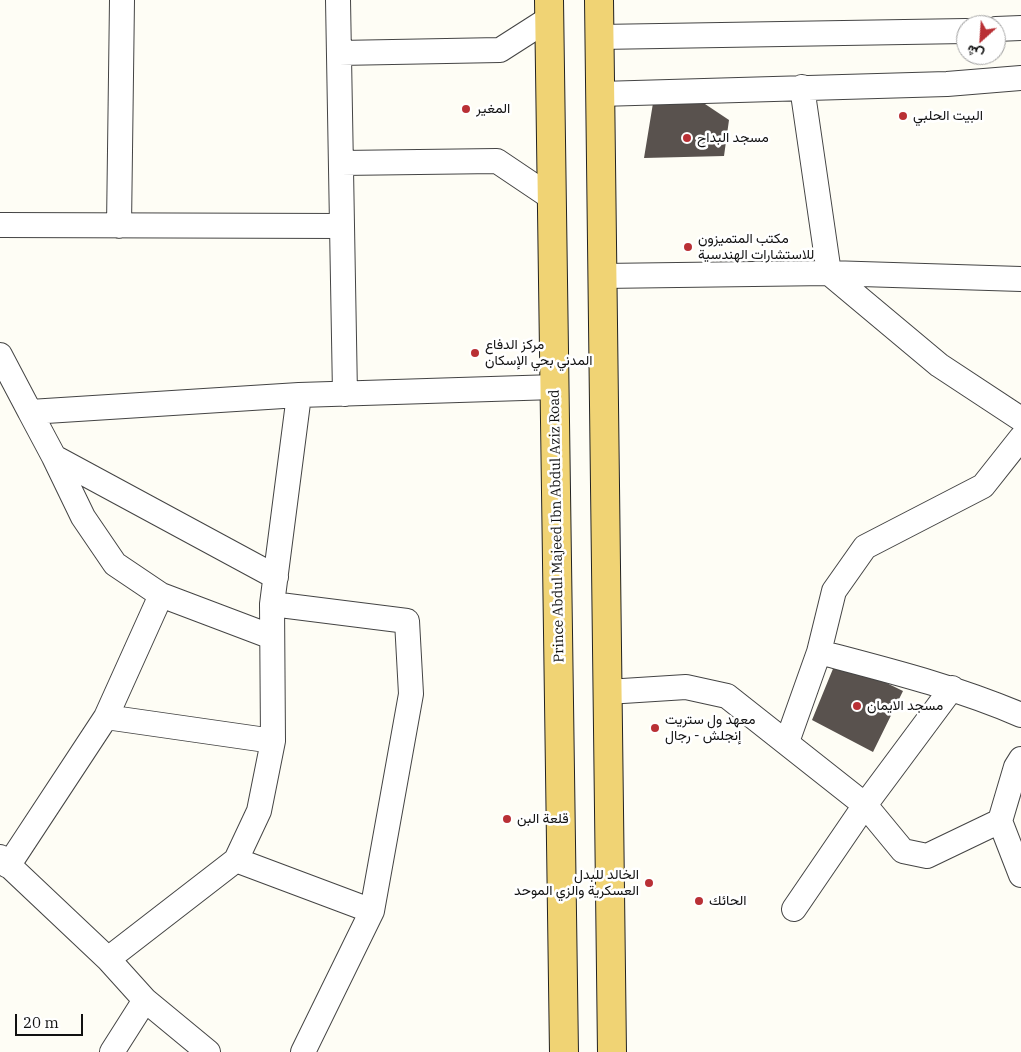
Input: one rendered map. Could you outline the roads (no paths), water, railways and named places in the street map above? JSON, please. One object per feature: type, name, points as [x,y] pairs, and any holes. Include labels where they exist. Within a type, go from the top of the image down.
[{"type":"main road","points":[[599,0],[612,1052]]},
{"type":"main road","name":"Prince Abdul Majeed Ibn Abdul Aziz Road","points":[[549,9],[564,1052]]},
{"type":"street","points":[[119,226],[122,0]]},
{"type":"street","points":[[338,0],[345,394]]},
{"type":"street","points":[[339,53],[500,50],[549,9]]},
{"type":"street","points":[[1006,29],[1021,28]]},
{"type":"street","points":[[599,38],[956,31]]},
{"type":"street","points":[[600,94],[947,84],[1021,78]]},
{"type":"street","points":[[802,87],[829,273],[939,365],[1021,419]]},
{"type":"street","points":[[341,163],[497,161],[552,198]]},
{"type":"street","points":[[0,225],[342,226]]},
{"type":"street","points":[[602,276],[829,273],[1021,279]]},
{"type":"street","points":[[0,355],[54,457],[83,517],[115,564],[161,594],[272,637]]},
{"type":"street","points":[[30,412],[299,395],[555,386]]},
{"type":"street","points":[[108,960],[236,860],[258,811],[273,741],[272,604],[299,395]]},
{"type":"street","points":[[787,742],[819,652],[834,591],[865,547],[982,486],[1021,438]]},
{"type":"street","points":[[54,457],[276,577]]},
{"type":"street","points":[[161,594],[106,717],[4,861],[108,960],[145,1000],[208,1052]]},
{"type":"street","points":[[272,604],[407,621],[411,694],[372,912],[303,1052]]},
{"type":"street","points":[[819,652],[952,688],[980,697],[1021,715]]},
{"type":"street","points":[[607,692],[686,686],[727,696],[865,805],[903,851],[927,856],[1000,821]]},
{"type":"street","points":[[794,909],[865,805],[952,688]]},
{"type":"street","points":[[106,717],[273,741]]},
{"type":"street","points":[[1021,759],[1016,766],[1000,821],[1021,875]]},
{"type":"street","points":[[236,860],[372,912]]},
{"type":"street","points":[[112,1052],[145,1000]]},
{"type":"place","name":"المغير","points":[[466,109]]},
{"type":"place","name":"البيت الحلبي","points":[[903,116]]},
{"type":"place","name":"مسجد البداح","points":[[687,138]]},
{"type":"place","name":"مكتب المتميزون للاستشارات الهندسية","points":[[688,247]]},
{"type":"place","name":"مركز الدفاع المدني بحي الإسكان","points":[[475,353]]},
{"type":"place","name":"مسجد الايمان","points":[[857,706]]},
{"type":"place","name":"معهد ول ستريت إنجلش - رجال","points":[[655,728]]},
{"type":"place","name":"قلعة البن","points":[[507,819]]},
{"type":"place","name":"الخالد للبدل العسكرية والزي الموحد","points":[[649,883]]},
{"type":"place","name":"الحائك","points":[[699,901]]}]
